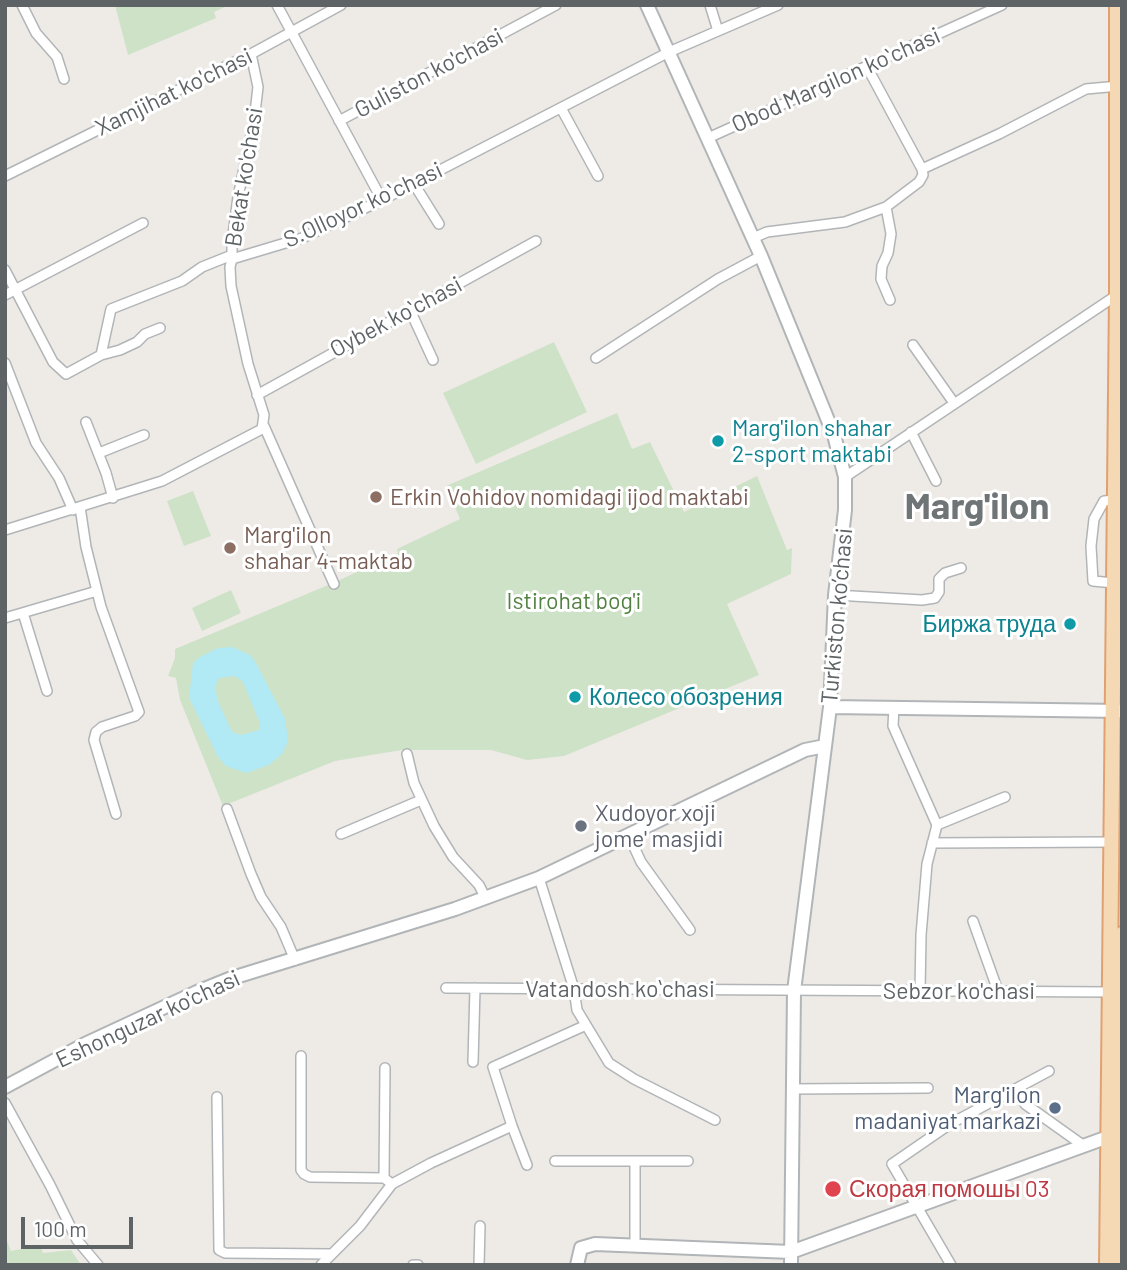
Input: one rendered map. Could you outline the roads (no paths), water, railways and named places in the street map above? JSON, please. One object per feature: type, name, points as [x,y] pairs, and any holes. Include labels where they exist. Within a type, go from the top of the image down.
[{"type":"main road","name":"Turkiston ko’chasi","points":[[647,5],[761,256],[834,435],[845,477],[845,510],[835,595],[830,707],[794,990],[791,1258]]},
{"type":"main road","points":[[1117,5],[1120,293],[1114,583],[1117,711],[1111,842],[1118,996],[1120,1265]]},
{"type":"main road","points":[[830,707],[1117,711]]},
{"type":"main road","name":"Eshonguzar ko'chasi","points":[[5,1087],[85,1044],[188,996],[229,979],[295,960],[539,878],[805,750],[825,746]]},
{"type":"main road","points":[[1118,996],[1122,934]]},
{"type":"main road","points":[[578,1265],[580,1248],[587,1245],[791,1258],[916,1206],[1084,1146],[1117,1137]]},
{"type":"main road","points":[[1107,1265],[1117,1137]]},
{"type":"street","points":[[22,5],[36,33],[57,57],[64,79]]},
{"type":"street","points":[[277,5],[382,200]]},
{"type":"street","name":"Xamjihat ko'chasi","points":[[5,176],[251,54],[341,5]]},
{"type":"street","name":"Guliston ko'chasi","points":[[339,121],[556,5]]},
{"type":"street","points":[[710,5],[718,31]]},
{"type":"street","name":"S.Olloyor koʻchasi","points":[[101,355],[111,309],[182,281],[202,267],[302,238],[414,184],[669,52],[778,5]]},
{"type":"street","name":"Obod Margilon koʻchasi","points":[[708,138],[1002,5]]},
{"type":"street","name":"Bekat ko'chasi","points":[[232,257],[238,197],[257,98],[258,87],[251,54]]},
{"type":"street","points":[[753,238],[767,232],[845,222],[886,207],[919,182],[923,175],[922,169],[867,67]]},
{"type":"street","points":[[922,169],[999,134],[1086,89],[1119,86]]},
{"type":"street","points":[[561,108],[598,176]]},
{"type":"street","points":[[414,184],[439,224]]},
{"type":"street","points":[[886,207],[891,234],[881,279],[890,300]]},
{"type":"street","points":[[5,295],[143,223]]},
{"type":"street","name":"Oybek koʻchasi","points":[[257,395],[536,241]]},
{"type":"street","points":[[596,358],[706,286],[761,256]]},
{"type":"street","points":[[232,257],[231,286],[247,364],[264,415],[264,426],[334,584]]},
{"type":"street","points":[[5,270],[53,362],[66,374],[101,355],[137,342],[145,334],[160,328]]},
{"type":"street","points":[[845,477],[1120,293]]},
{"type":"street","points":[[410,310],[433,360]]},
{"type":"street","points":[[913,345],[954,403]]},
{"type":"street","points":[[5,363],[36,443],[76,509],[97,591],[139,712],[135,716],[102,727],[95,737],[94,743],[116,814]]},
{"type":"street","points":[[86,422],[113,498]]},
{"type":"street","points":[[5,530],[113,498],[186,470],[254,435],[264,426]]},
{"type":"street","points":[[911,432],[936,481]]},
{"type":"street","points":[[99,453],[144,435]]},
{"type":"street","points":[[1114,583],[1093,581],[1091,546],[1094,519],[1104,501],[1115,500]]},
{"type":"street","points":[[835,595],[922,600],[935,598],[939,592],[939,579],[945,573],[961,568]]},
{"type":"street","points":[[5,618],[97,591]]},
{"type":"street","points":[[23,613],[47,691]]},
{"type":"street","points":[[894,707],[893,726],[937,825],[927,864],[920,990]]},
{"type":"street","points":[[407,754],[409,768],[421,800],[446,846],[479,885],[485,897]]},
{"type":"street","points":[[937,825],[1005,797]]},
{"type":"street","points":[[341,834],[421,800]]},
{"type":"street","points":[[227,810],[261,897],[281,927],[295,960]]},
{"type":"street","points":[[628,834],[641,862],[690,930]]},
{"type":"street","points":[[932,843],[1111,842]]},
{"type":"street","points":[[539,878],[574,989],[577,1010],[584,1026],[609,1063],[634,1079],[715,1120]]},
{"type":"street","points":[[973,921],[998,991]]},
{"type":"street","name":"Vatandosh koʻchasi","points":[[446,988],[808,990]]},
{"type":"street","points":[[473,1062],[475,988]]},
{"type":"street","name":"Sebzor ko'chasi","points":[[808,990],[998,991],[1118,996]]},
{"type":"street","points":[[527,1165],[493,1067],[584,1026]]},
{"type":"street","points":[[301,1056],[301,1170],[310,1177],[388,1181],[512,1126]]},
{"type":"street","points":[[321,1265],[360,1226],[388,1181],[385,1068]]},
{"type":"street","points":[[951,1265],[893,1166],[894,1161],[950,1124],[1049,1071]]},
{"type":"street","points":[[792,1089],[928,1088]]},
{"type":"street","points":[[1016,1089],[1025,1104],[1084,1146]]},
{"type":"street","points":[[217,1097],[219,1250],[331,1254]]},
{"type":"street","points":[[5,1102],[77,1240],[98,1265]]},
{"type":"street","points":[[555,1161],[688,1161]]},
{"type":"street","points":[[635,1161],[635,1246]]},
{"type":"street","points":[[480,1226],[480,1265]]},
{"type":"water","points":[[232,647],[250,655],[285,719],[287,744],[282,754],[269,765],[246,773],[226,766],[218,757],[189,698],[193,663],[218,648]],"holes":[[[235,676],[243,682],[259,721],[259,730],[241,735],[232,732],[218,701],[215,687],[219,678]]]},
{"type":"place","name":"Marg'ilon shahar 2-sport maktabi","points":[[718,441]]},
{"type":"place","name":"Erkin Vohidov nomidagi ijod maktabi","points":[[376,497]]},
{"type":"place","name":"Marg'ilon shahar 4-maktab","points":[[230,548]]},
{"type":"place","name":"Биржа труда","points":[[1070,624]]},
{"type":"place","name":"Колесо обозрения","points":[[575,697]]},
{"type":"place","name":"Xudoyor xoji jome' masjidi","points":[[581,826]]},
{"type":"place","name":"Marg'ilon madaniyat markazi","points":[[1055,1108]]},
{"type":"place","name":"Скорая помошы 03","points":[[833,1189]]},
{"type":"district","name":"Marg'ilon","points":[[977,507]]},
{"type":"park label","name":"Istirohat bog'i","points":[[574,601]]}]
